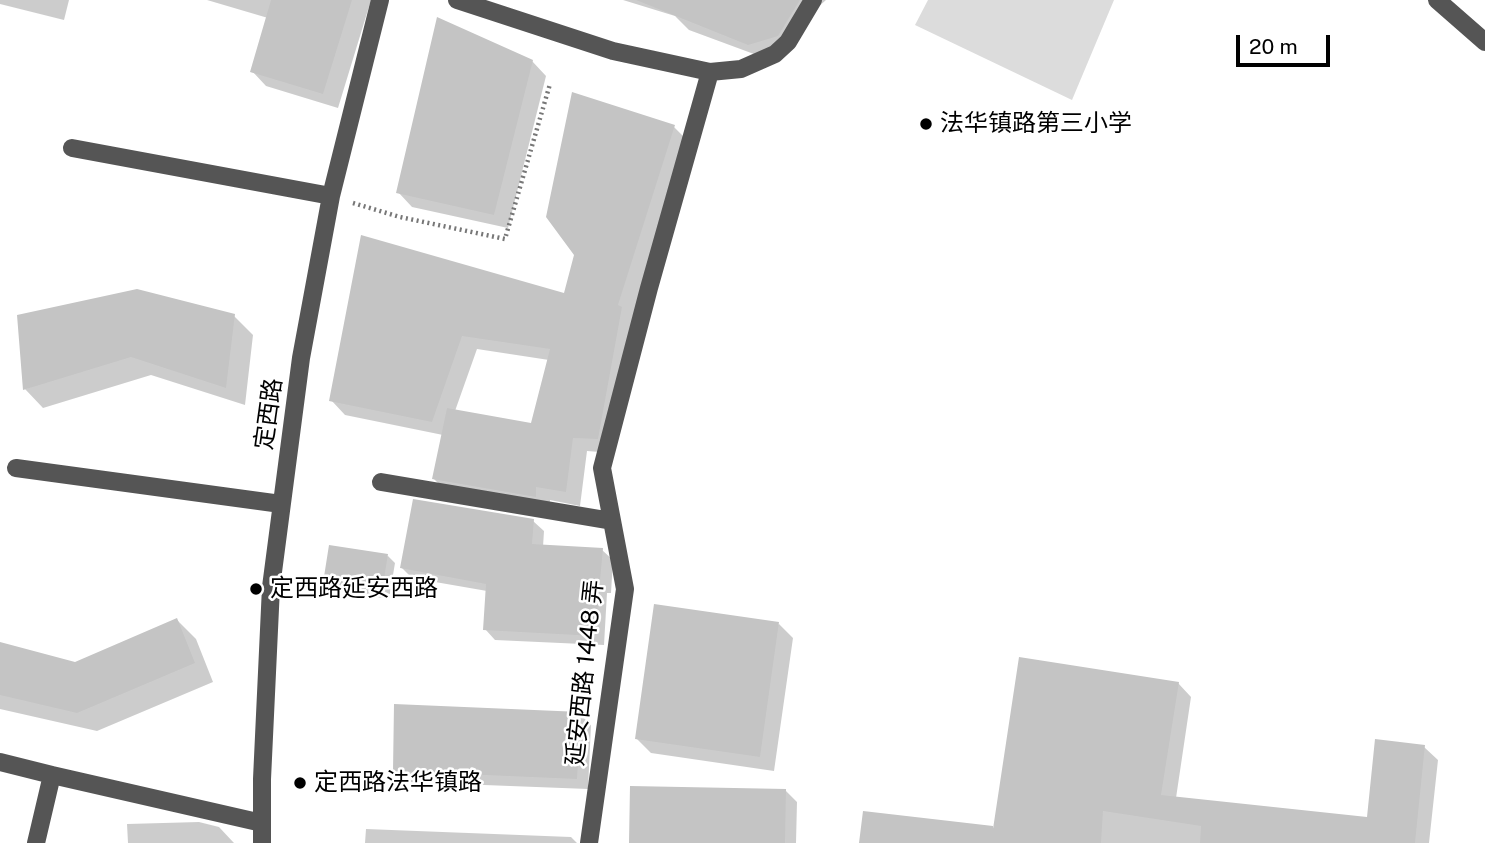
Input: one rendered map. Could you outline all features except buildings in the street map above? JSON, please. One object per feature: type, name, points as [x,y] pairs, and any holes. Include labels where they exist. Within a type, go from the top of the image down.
[{"type":"street","name":"定西路","points":[[262,843],[271,587],[301,358],[331,196],[380,0]]},
{"type":"street","points":[[457,0],[612,51],[710,72],[741,69],[775,54],[788,42],[813,0]]},
{"type":"street","points":[[1437,0],[1485,41]]},
{"type":"street","name":"延安西路 1448 弄","points":[[589,843],[625,589],[602,468],[710,72]]},
{"type":"street","points":[[72,148],[331,196]]},
{"type":"street","points":[[16,468],[281,504]]},
{"type":"street","points":[[382,482],[612,521]]},
{"type":"street","points":[[0,762],[262,823]]},
{"type":"street","points":[[36,843],[52,775]]},
{"type":"path","points":[[331,196],[400,217],[505,239],[550,84]]},
{"type":"shaded area","points":[[928,0],[1114,0],[1072,100],[915,25]]},
{"type":"place","name":"法华镇路第三小学","points":[[926,124]]},
{"type":"place","name":"定西路延安西路","points":[[256,589]]},
{"type":"place","name":"定西路法华镇路","points":[[300,783]]}]
